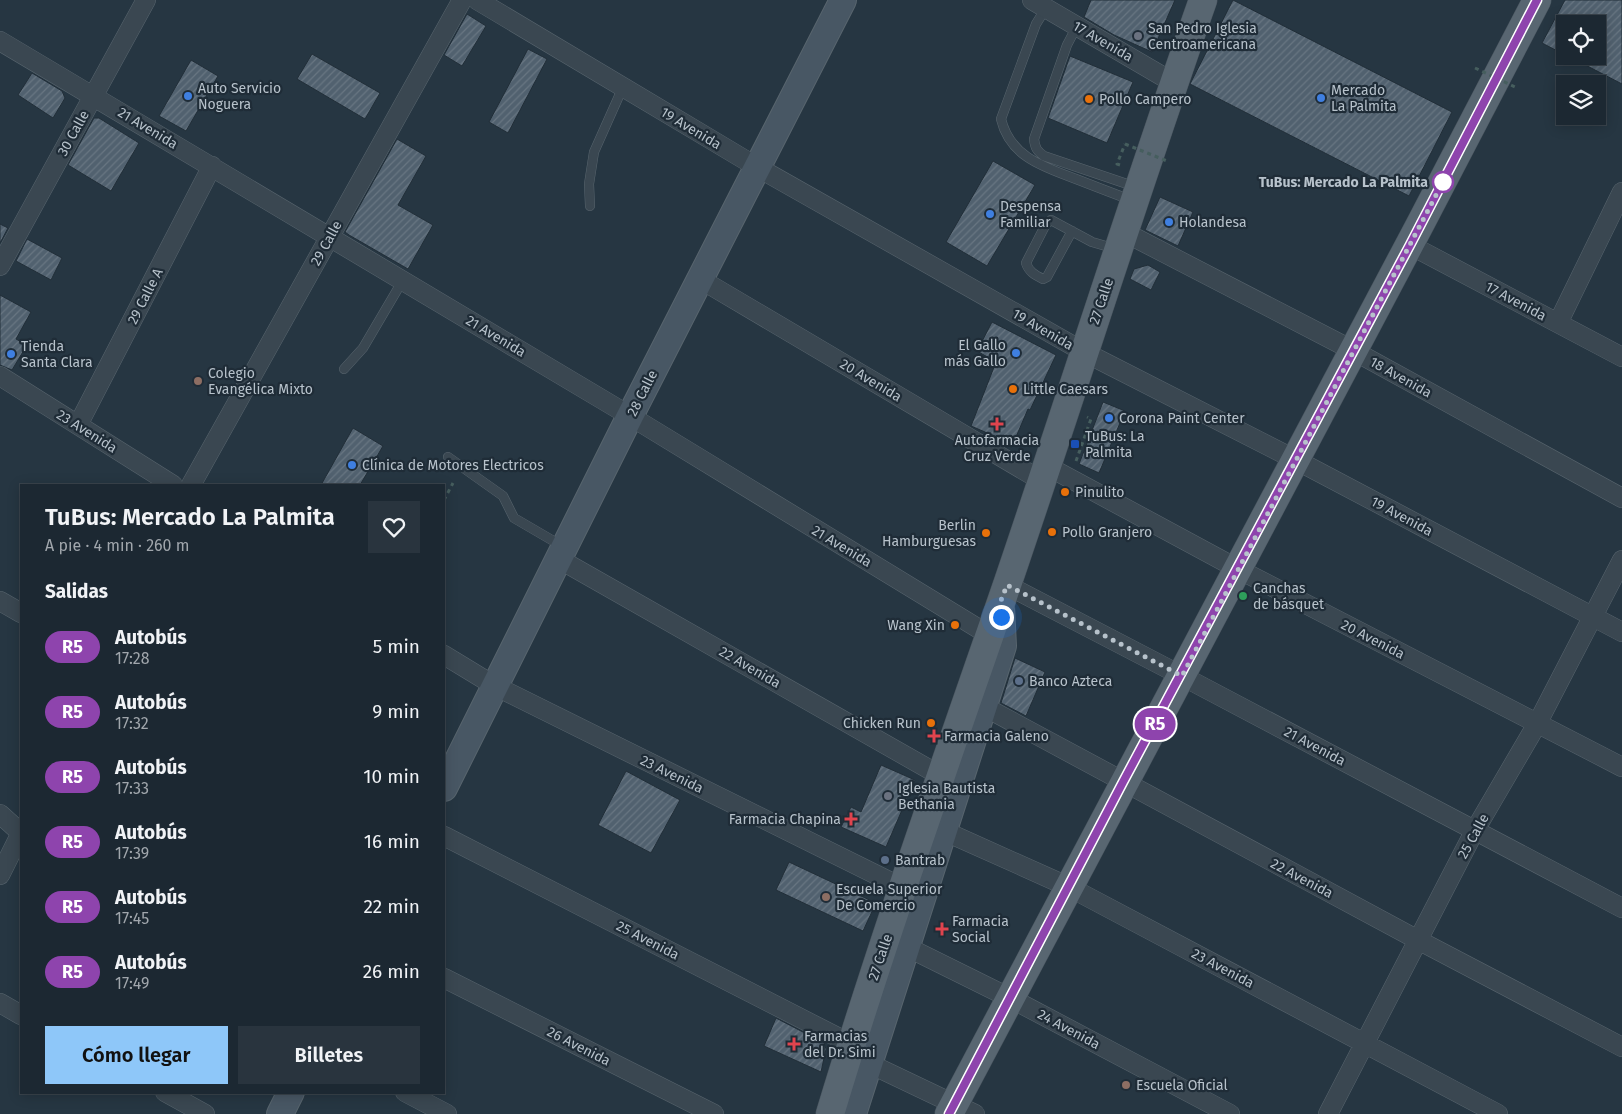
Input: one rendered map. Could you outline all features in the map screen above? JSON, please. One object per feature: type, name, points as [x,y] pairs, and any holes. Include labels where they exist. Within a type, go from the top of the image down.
[{"type":"main road","name":"27 Calle","points":[[830,1114],[851,1044],[1004,594],[1174,83],[1204,0]]},
{"type":"main road","points":[[959,1110],[1010,998],[1123,782],[1182,676],[1410,245],[1537,0]]},
{"type":"street","name":"30 Calle","points":[[0,266],[146,0]]},
{"type":"street","name":"29 Calle","points":[[192,484],[462,0]]},
{"type":"street","name":"19 Avenida","points":[[477,0],[757,167],[1084,352],[1296,460],[1622,632]]},
{"type":"street","name":"28 Calle","points":[[445,786],[630,416],[842,0]]},
{"type":"street","name":"17 Avenida","points":[[1039,4],[1174,83]]},
{"type":"street","name":"21 Avenida","points":[[0,40],[630,416],[989,635]]},
{"type":"street","name":"29 Calle A","points":[[78,425],[212,166]]},
{"type":"street","points":[[1558,323],[1622,192]]},
{"type":"street","name":"18 Avenida","points":[[1121,241],[1354,351],[1622,498]]},
{"type":"street","name":"17 Avenida","points":[[1410,245],[1622,357]]},
{"type":"street","name":"20 Avenida","points":[[700,279],[1044,473],[1238,569],[1622,768]]},
{"type":"street","name":"23 Avenida","points":[[0,376],[172,484]]},
{"type":"street","name":"22 Avenida","points":[[562,553],[941,776]]},
{"type":"street","name":"25 Calle","points":[[1328,1114],[1475,830],[1538,724],[1622,560]]},
{"type":"street","name":"21 Avenida","points":[[1004,594],[1182,676],[1622,908]]},
{"type":"street","name":"27 Calle","points":[[853,1114],[1003,646],[1004,594]]},
{"type":"street","points":[[0,601],[20,612]]},
{"type":"street","name":"23 Avenida","points":[[445,655],[494,686],[904,888]]},
{"type":"street","name":"22 Avenida","points":[[983,706],[1418,940],[1622,1047]]},
{"type":"street","points":[[0,814],[20,832]]},
{"type":"street","name":"23 Avenida","points":[[944,831],[1069,887],[1498,1114]]},
{"type":"street","points":[[0,875],[20,835]]},
{"type":"street","name":"25 Avenida","points":[[445,837],[851,1044]]},
{"type":"street","name":"24 Avenida","points":[[907,946],[1230,1114]]},
{"type":"street","name":"26 Avenida","points":[[445,979],[714,1114]]},
{"type":"street","points":[[0,1003],[20,1014]]},
{"type":"street","points":[[870,1064],[959,1110]]},
{"type":"street","points":[[169,1094],[205,1114]]},
{"type":"street","points":[[280,1114],[289,1094]]},
{"type":"street","points":[[409,1094],[446,1114]]},
{"type":"lane","points":[[1039,4],[1036,24],[1001,119],[1004,133],[1031,160],[1048,168],[1137,194]]},
{"type":"lane","points":[[1077,26],[1067,45],[1034,139],[1037,151],[1044,156],[1137,194]]},
{"type":"lane","points":[[590,206],[589,184],[594,152],[623,87]]},
{"type":"lane","points":[[1072,231],[1047,277],[1043,279],[1027,268],[1026,263],[1046,224],[1052,220],[1072,231],[1092,242],[1121,241]]},
{"type":"lane","points":[[344,369],[363,348],[403,280]]},
{"type":"lane","points":[[448,456],[503,496],[514,518],[562,553]]},
{"type":"path","points":[[1475,68],[1515,87]]},
{"type":"path","points":[[1124,161],[1122,166],[1117,164],[1125,144],[1167,160]]},
{"type":"path","points":[[445,498],[453,482]]},
{"type":"building","name":"San Pedro Iglesia Centroamericana","points":[[1091,0],[1175,0],[1152,52],[1114,35],[1084,17]]},
{"type":"building","name":"Mercado La Palmita","points":[[1233,0],[1452,112],[1409,196],[1190,84]]},
{"type":"building","points":[[1565,0],[1622,0],[1622,84],[1585,65],[1606,65],[1606,15],[1557,15]]},
{"type":"building","points":[[467,14],[486,26],[462,66],[444,55]]},
{"type":"building","points":[[1556,17],[1556,50],[1542,43]]},
{"type":"building","points":[[528,49],[547,59],[508,133],[489,122]]},
{"type":"building","points":[[312,54],[380,93],[365,119],[297,79]]},
{"type":"building","name":"Pollo Campero","points":[[1070,56],[1133,82],[1107,143],[1048,118]]},
{"type":"building","name":"Auto Servicio Noguera","points":[[191,60],[218,76],[186,131],[159,116]]},
{"type":"building","points":[[32,73],[62,91],[65,98],[53,118],[18,95]]},
{"type":"building","points":[[94,118],[99,118],[139,143],[111,191],[68,165]]},
{"type":"building","points":[[397,139],[426,156],[398,205],[433,225],[408,269],[345,232]]},
{"type":"building","name":"Despensa Familiar","points":[[993,161],[1035,185],[987,266],[946,242]]},
{"type":"building","name":"Holandesa","points":[[1160,197],[1193,212],[1178,246],[1145,230]]},
{"type":"building","points":[[0,224],[8,228],[0,243]]},
{"type":"building","points":[[27,239],[62,258],[51,280],[16,261]]},
{"type":"building","points":[[1148,265],[1160,272],[1151,290],[1130,279],[1134,269]]},
{"type":"building","points":[[0,295],[31,312],[16,339],[27,345],[12,370],[0,365]]},
{"type":"building","points":[[992,322],[1056,355],[1030,410],[1028,409],[1013,444],[971,426],[996,362],[977,351]]},
{"type":"building","points":[[1103,402],[1125,411],[1099,473],[1079,464]]},
{"type":"building","name":"Clínica de Motores Electricos","points":[[353,428],[383,446],[361,484],[322,484]]},
{"type":"building","name":"Banco Azteca","points":[[1015,658],[1045,672],[1026,716],[1001,703]]},
{"type":"building","name":"Iglesia Bautista Bethania","points":[[881,765],[915,780],[886,847],[841,827],[851,807],[861,812]]},
{"type":"building","points":[[626,771],[680,800],[651,853],[598,825]]},
{"type":"building","name":"Escuela Superior De Comercio","points":[[789,862],[876,903],[863,931],[776,890]]},
{"type":"building","name":"Farmacias del Dr. Simi","points":[[776,1018],[824,1043],[826,1049],[821,1072],[764,1046]]},
{"type":"bus line","name":"R5","points":[[949,1114],[1123,782],[1182,676],[1410,245],[1537,0]]},
{"type":"place","name":"San Pedro Iglesia Centroamericana","points":[[1138,36]]},
{"type":"place","name":"Auto Servicio Noguera","points":[[188,96]]},
{"type":"place","name":"Mercado La Palmita","points":[[1321,98]]},
{"type":"place","name":"Pollo Campero","points":[[1089,99]]},
{"type":"place","name":"TuBus: Mercado La Palmita","points":[[1443,182]]},
{"type":"place","name":"Despensa Familiar","points":[[990,214]]},
{"type":"place","name":"Holandesa","points":[[1169,222]]},
{"type":"place","name":"El Gallo más Gallo","points":[[1016,353]]},
{"type":"place","name":"Tienda Santa Clara","points":[[11,354]]},
{"type":"place","name":"Colegio Evangélica Mixto","points":[[198,381]]},
{"type":"place","name":"Little Caesars","points":[[1013,389]]},
{"type":"place","name":"Corona Paint Center","points":[[1109,418]]},
{"type":"place","name":"Autofarmacia Cruz Verde","points":[[997,424]]},
{"type":"place","name":"TuBus: La Palmita","points":[[1075,444]]},
{"type":"place","name":"Clínica de Motores Electricos","points":[[352,465]]},
{"type":"place","name":"Pinulito","points":[[1065,492]]},
{"type":"place","name":"Pollo Granjero","points":[[1052,532]]},
{"type":"place","name":"Berlin Hamburguesas","points":[[986,533]]},
{"type":"place","name":"Canchas de básquet","points":[[1243,596]]},
{"type":"place","name":"Wang Xin","points":[[955,625]]},
{"type":"place","name":"Banco Azteca","points":[[1019,681]]},
{"type":"place","name":"Chicken Run","points":[[931,723]]},
{"type":"place","name":"Farmacia Galeno","points":[[934,736]]},
{"type":"place","name":"Iglesia Bautista Bethania","points":[[888,796]]},
{"type":"place","name":"Farmacia Chapina","points":[[851,819]]},
{"type":"place","name":"Bantrab","points":[[885,860]]},
{"type":"place","name":"Escuela Superior De Comercio","points":[[826,897]]},
{"type":"place","name":"Farmacia Social","points":[[942,929]]},
{"type":"place","name":"Farmacias del Dr. Simi","points":[[794,1044]]},
{"type":"place","name":"Escuela Oficial","points":[[1126,1085]]},
{"type":"route","points":[[1001,617],[1000,603],[1007,585],[1182,676],[1443,182]]}]
